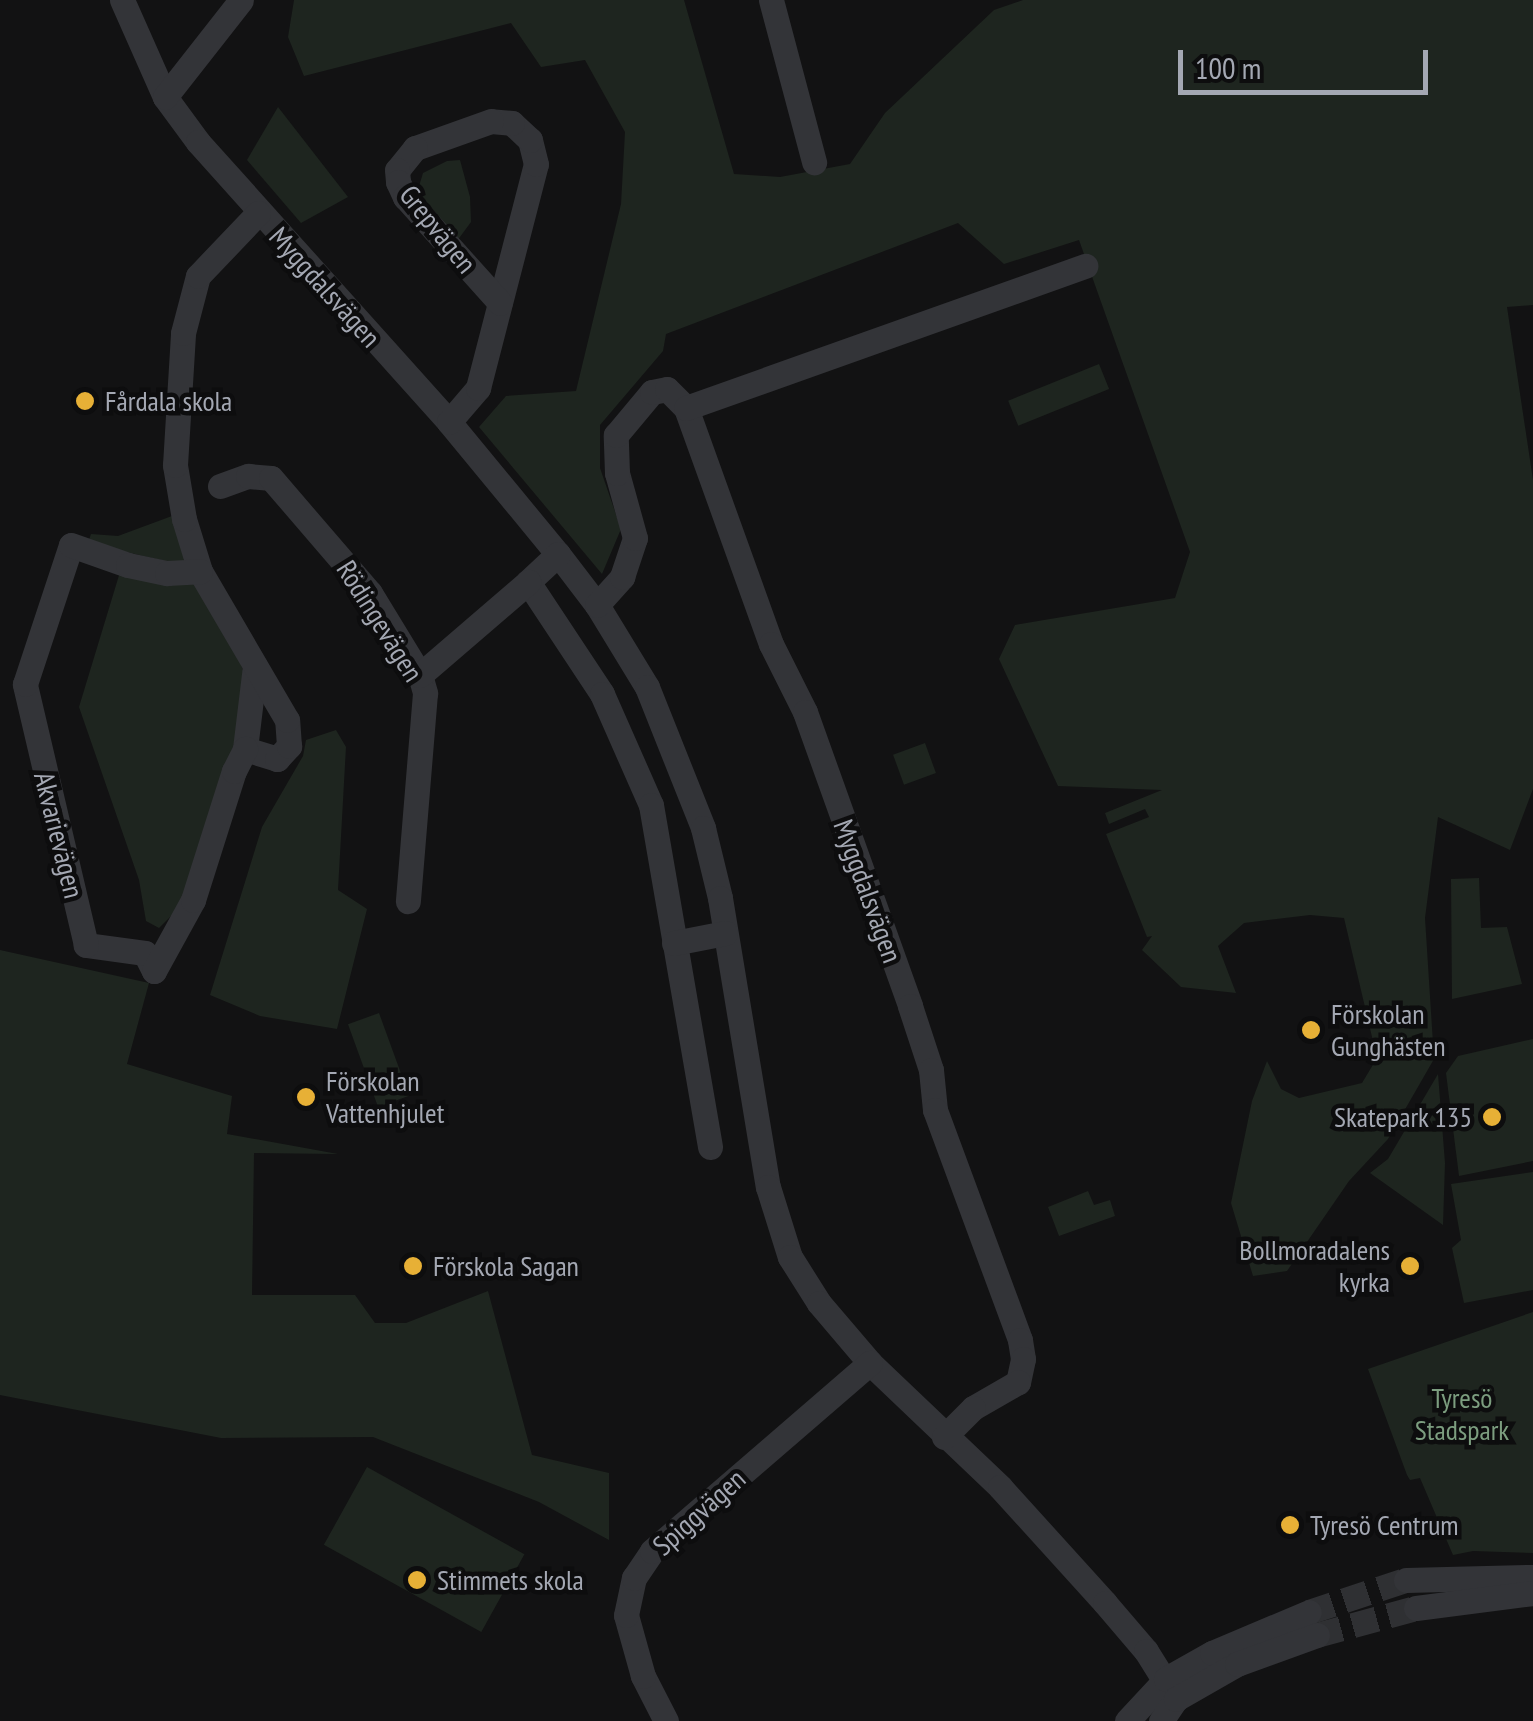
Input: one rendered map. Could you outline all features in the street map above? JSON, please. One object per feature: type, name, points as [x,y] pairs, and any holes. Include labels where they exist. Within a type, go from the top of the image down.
[{"type":"street","name":"Myggdalsvägen","points":[[122,0],[165,97],[258,213],[449,422],[558,554],[597,605],[647,687],[683,768],[703,828],[725,934],[757,1139],[790,1257],[819,1303],[870,1363],[1054,1546],[1171,1689]]},
{"type":"street","points":[[165,97],[241,0]]},
{"type":"street","points":[[771,0],[814,162]]},
{"type":"street","name":"Grepvägen","points":[[449,422],[478,388],[536,164],[530,140],[512,123],[491,121],[415,148],[398,170],[398,182],[405,197],[500,302]]},
{"type":"street","points":[[246,749],[276,759],[289,746],[290,734],[200,571],[184,520],[176,464],[183,333],[198,276],[258,213]]},
{"type":"street","points":[[597,605],[622,578],[635,538],[616,473],[616,434],[652,392],[668,389],[686,408],[1085,266]]},
{"type":"street","name":"Myggdalsvägen","points":[[686,408],[771,644],[805,712],[931,1070],[935,1110],[1020,1340],[1023,1359],[1018,1382],[972,1408],[944,1436]]},
{"type":"street","name":"Rödingevägen","points":[[220,486],[248,476],[271,478],[370,593],[420,675],[425,694],[408,901]]},
{"type":"street","name":"Akvarievägen","points":[[200,571],[167,573],[128,565],[71,545],[24,684],[86,945],[146,952],[154,971],[193,900],[234,771],[246,749],[255,666]]},
{"type":"street","points":[[420,675],[558,554]]},
{"type":"street","points":[[528,582],[602,694],[652,806],[710,1147]]},
{"type":"street","points":[[674,943],[725,934]]},
{"type":"street","name":"Spiggvägen","points":[[661,1714],[626,1615],[642,1566],[652,1551],[870,1363]]},
{"type":"street","points":[[1406,1580],[1533,1577]]},
{"type":"street","points":[[1416,1608],[1533,1594]]},
{"type":"street","points":[[1128,1721],[1212,1653],[1312,1623]]},
{"type":"street","points":[[1161,1721],[1171,1689]]},
{"type":"green space","points":[[294,0],[684,0],[734,174],[780,177],[850,164],[885,113],[994,10],[1023,0],[1533,0],[1533,305],[1507,307],[1533,480],[1533,789],[1510,850],[1438,817],[1425,918],[1434,1059],[1388,1139],[1349,1181],[1287,1271],[1253,1276],[1231,1203],[1252,1101],[1267,1061],[1281,1089],[1299,1098],[1362,1083],[1377,1058],[1344,918],[1310,915],[1244,923],[1218,946],[1236,993],[1181,987],[1142,950],[1152,936],[1147,937],[1106,834],[1149,817],[1145,809],[1109,824],[1105,813],[1162,790],[1058,786],[999,659],[1015,625],[1175,598],[1190,552],[1079,240],[1004,264],[958,223],[666,334],[663,351],[600,425],[600,468],[621,529],[602,574],[479,427],[506,396],[576,391],[621,204],[625,132],[585,60],[541,67],[511,23],[304,76],[288,37]]},
{"type":"green space","points":[[278,107],[348,197],[301,223],[247,160]]},
{"type":"green space","points":[[460,160],[470,197],[471,222],[457,241],[416,196],[423,173],[447,161]]},
{"type":"green space","points":[[1099,364],[1109,389],[1018,426],[1008,401]]},
{"type":"green space","points":[[172,516],[186,553],[182,565],[88,543],[91,534],[118,536]]},
{"type":"green space","points":[[120,572],[195,576],[238,653],[246,681],[245,710],[186,901],[159,928],[146,921],[139,880],[79,707]]},
{"type":"green space","points":[[336,730],[346,747],[338,890],[367,909],[337,1029],[260,1016],[210,995],[262,827],[303,756],[306,740]]},
{"type":"green space","points":[[925,743],[936,773],[904,785],[893,755]]},
{"type":"green space","points":[[1479,878],[1481,928],[1507,927],[1522,984],[1452,999],[1451,879]]},
{"type":"green space","points":[[0,950],[149,983],[127,1064],[232,1096],[227,1134],[338,1154],[254,1153],[252,1295],[355,1295],[375,1323],[406,1323],[488,1291],[532,1455],[609,1473],[609,1540],[539,1502],[373,1437],[221,1438],[0,1395]]},
{"type":"green space","points":[[379,1013],[409,1096],[378,1107],[348,1024]]},
{"type":"green space","name":"Skatepark 135","points":[[1533,1039],[1533,1161],[1459,1176],[1446,1073],[1458,1056]]},
{"type":"green space","points":[[1438,1074],[1445,1163],[1443,1225],[1370,1173],[1388,1159]]},
{"type":"green space","points":[[1533,1172],[1533,1290],[1464,1303],[1452,1248],[1461,1240],[1451,1184]]},
{"type":"green space","points":[[1088,1191],[1094,1205],[1110,1200],[1115,1216],[1059,1236],[1048,1207]]},
{"type":"green space","name":"Tyresö Stadspark","points":[[1533,1312],[1533,1553],[1473,1551],[1453,1555],[1420,1478],[1410,1480],[1407,1475],[1368,1369]]},
{"type":"green space","points":[[367,1467],[524,1554],[481,1632],[324,1545]]},
{"type":"tunnel","points":[[1309,1612],[1406,1580]]},
{"type":"tunnel","points":[[1317,1635],[1416,1608]]},
{"type":"place","name":"Fårdala skola","points":[[85,401]]},
{"type":"place","name":"Förskolan Gunghästen","points":[[1311,1030]]},
{"type":"place","name":"Förskolan Vattenhjulet","points":[[306,1097]]},
{"type":"place","name":"Skatepark 135","points":[[1492,1117]]},
{"type":"place","name":"Förskola Sagan","points":[[413,1266]]},
{"type":"place","name":"Bollmoradalens kyrka","points":[[1410,1266]]},
{"type":"place","name":"Tyresö Centrum","points":[[1290,1525]]},
{"type":"place","name":"Stimmets skola","points":[[417,1580]]}]
